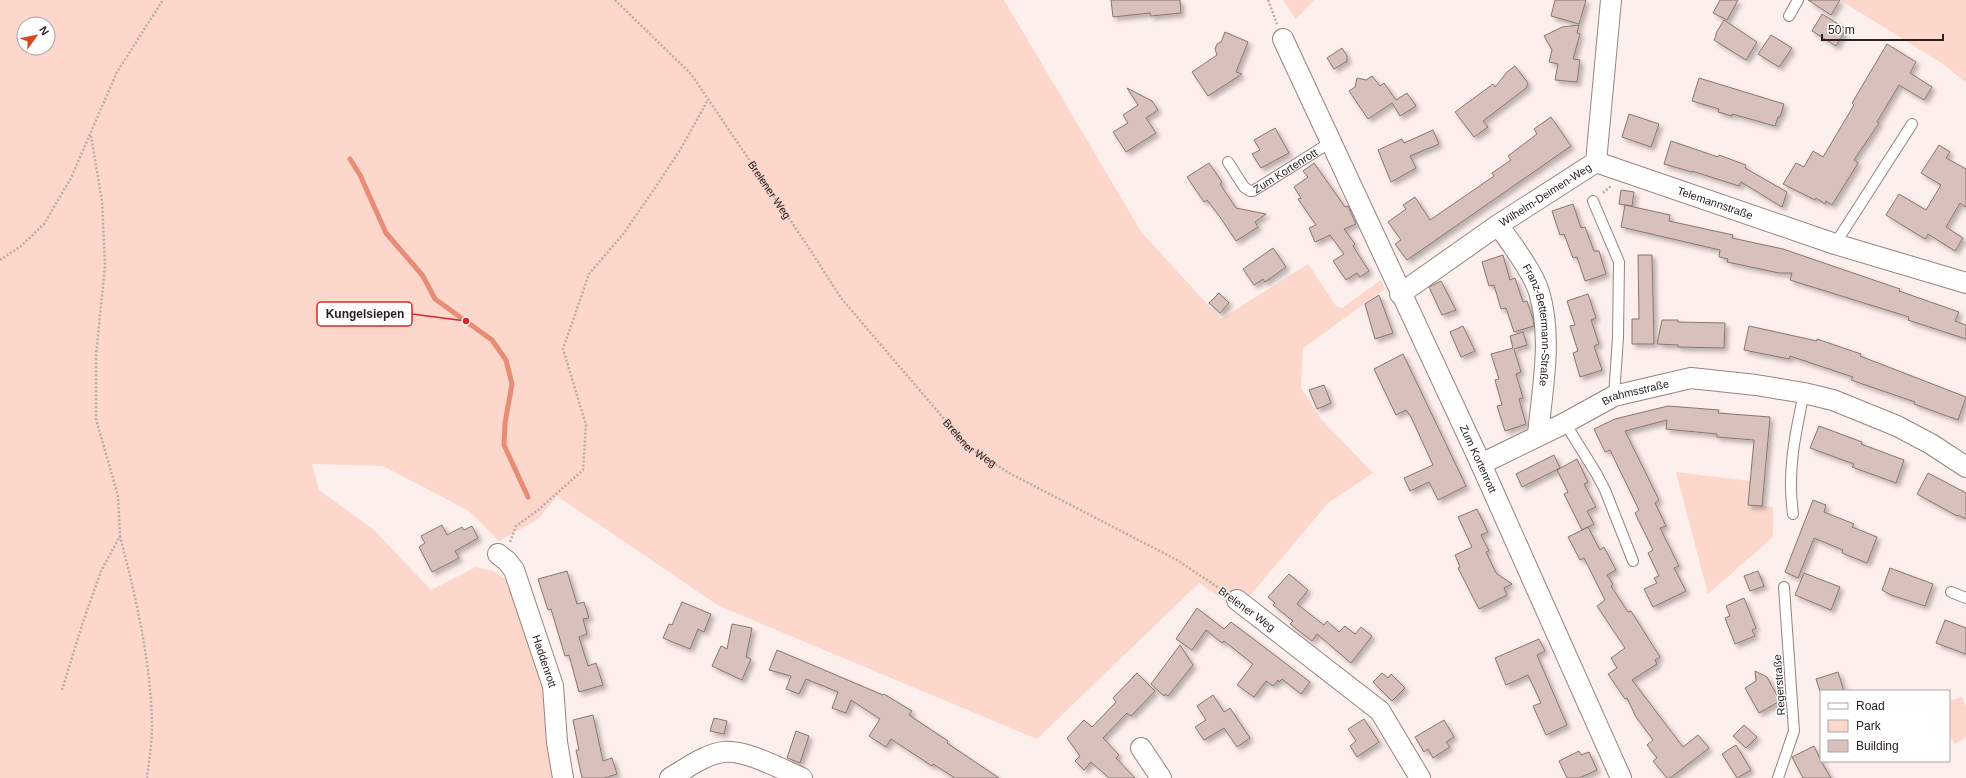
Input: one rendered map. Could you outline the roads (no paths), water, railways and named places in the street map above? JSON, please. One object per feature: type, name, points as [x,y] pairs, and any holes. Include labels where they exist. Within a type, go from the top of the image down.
[{"type":"street","name":"Wilhelm-Deimen-Weg","points":[[1400,294],[1498,225],[1596,162],[1611,0]]},
{"type":"street","name":"Zum Kortenrott","points":[[1283,39],[1367,218],[1400,294],[1481,464],[1621,778]]},
{"type":"street","name":"Telemannstraße","points":[[1596,162],[1835,244],[1966,284]]},
{"type":"street","name":"Franz-Bettermann-Straße","points":[[1498,225],[1518,252],[1539,292],[1544,318],[1546,341],[1538,435]]},
{"type":"street","name":"Brahmsstraße","points":[[1481,464],[1565,423],[1614,396],[1690,378],[1804,392],[1833,400],[1897,426],[1931,444],[1966,467]]},
{"type":"street","name":"Haddenrott","points":[[502,557],[514,570],[553,686],[557,742],[563,778]]},
{"type":"street","name":"Brelener Weg","points":[[1237,600],[1380,711],[1420,778]]},
{"type":"street","points":[[1141,748],[1161,778]]},
{"type":"street","points":[[670,778],[706,757],[723,752],[747,755],[802,778]]},
{"type":"lane","points":[[1789,16],[1798,0]]},
{"type":"lane","points":[[1835,244],[1912,124]]},
{"type":"lane","name":"Zum Kortenrott","points":[[1228,162],[1244,187],[1250,191],[1253,191],[1331,142]]},
{"type":"lane","points":[[1593,200],[1619,262],[1618,337],[1614,396]]},
{"type":"lane","points":[[1793,514],[1790,489],[1794,438],[1804,392]]},
{"type":"lane","points":[[1565,423],[1596,472],[1605,490],[1633,561]]},
{"type":"lane","name":"Regerstraße","points":[[1778,778],[1794,731],[1784,587]]},
{"type":"lane","points":[[1951,592],[1966,598]]},
{"type":"waterway","points":[[350,159],[360,175],[386,233],[423,276],[435,299],[492,340],[506,360],[512,384],[505,423],[504,445],[528,497]]},
{"type":"place","name":"Kungelsiepen","points":[[466,321]]}]
